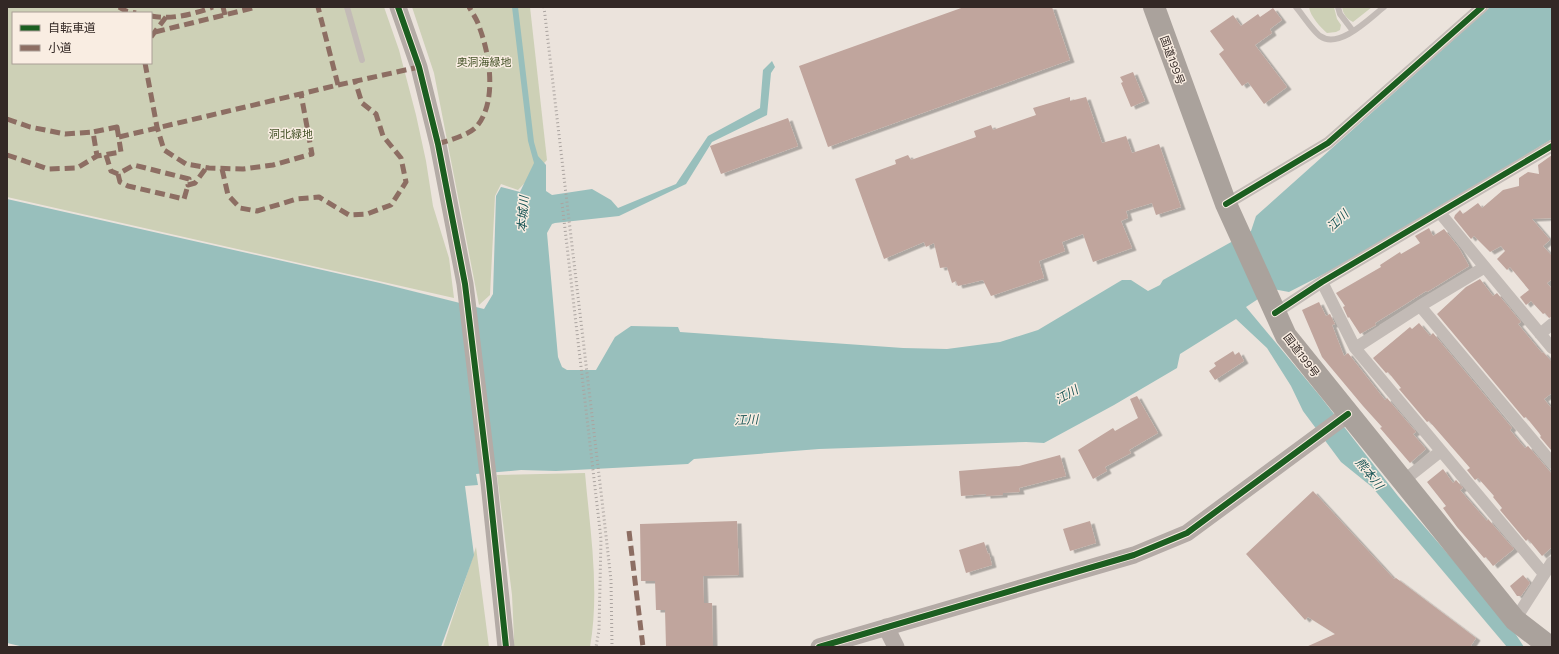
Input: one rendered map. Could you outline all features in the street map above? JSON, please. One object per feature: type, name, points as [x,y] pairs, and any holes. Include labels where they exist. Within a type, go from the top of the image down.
[{"type":"highway","name":"国道199号","points":[[1154,7],[1228,208],[1286,336],[1515,620],[1548,644]]},
{"type":"street","points":[[398,7],[419,67],[438,144],[465,284],[489,483],[506,647]]},
{"type":"street","points":[[1228,208],[1328,143],[1482,7]]},
{"type":"street","points":[[1274,309],[1552,146]]},
{"type":"street","points":[[1440,213],[1552,348]]},
{"type":"street","points":[[1354,348],[1485,267]]},
{"type":"street","points":[[1322,282],[1354,348],[1544,574]]},
{"type":"street","points":[[1420,306],[1552,463]]},
{"type":"street","points":[[1540,334],[1552,324]]},
{"type":"street","points":[[819,647],[1134,555],[1187,532],[1348,414]]},
{"type":"street","points":[[1403,481],[1442,451]]},
{"type":"street","points":[[1515,620],[1552,562]]},
{"type":"street","points":[[886,627],[896,647]]},
{"type":"lane","points":[[347,7],[362,60]]},
{"type":"lane","points":[[1296,7],[1320,36],[1328,40],[1338,39],[1353,31],[1384,7]]},
{"type":"lane","points":[[1338,7],[1340,14],[1353,31]]},
{"type":"green space","name":"洞北緑地","points":[[7,7],[384,7],[399,50],[416,115],[426,161],[433,206],[449,258],[454,298],[7,197]]},
{"type":"green space","name":"奥洞海緑地","points":[[412,7],[530,7],[547,160],[518,190],[501,184],[495,196],[490,295],[479,305],[434,73]]},
{"type":"green space","points":[[1309,7],[1334,7],[1337,19],[1341,25],[1340,30],[1327,33],[1314,18]]},
{"type":"green space","points":[[1342,7],[1372,7],[1353,22],[1343,12]]},
{"type":"green space","points":[[585,473],[594,582],[593,625],[590,647],[513,647],[512,595],[497,475]]},
{"type":"green space","points":[[476,547],[489,647],[443,647]]},
{"type":"water","points":[[512,7],[518,7],[534,142],[538,156],[546,165],[546,191],[552,195],[592,189],[611,200],[618,208],[676,184],[708,136],[760,108],[763,70],[772,61],[775,67],[771,73],[767,115],[712,142],[686,184],[619,216],[552,224],[547,233],[558,357],[562,367],[567,370],[596,370],[615,337],[631,326],[678,327],[680,332],[903,348],[947,349],[1000,342],[1038,330],[1122,280],[1131,280],[1148,291],[1160,285],[1163,280],[1251,231],[1256,216],[1490,7],[1552,7],[1552,139],[1369,251],[1289,292],[1273,289],[1246,307],[1320,396],[1398,496],[1511,627],[1524,647],[1507,647],[1372,487],[1341,462],[1303,411],[1291,386],[1267,348],[1236,319],[1180,354],[1177,368],[1114,405],[1044,443],[1026,442],[819,449],[694,459],[688,464],[556,471],[521,470],[476,474],[478,485],[465,486],[474,555],[441,647],[24,647],[7,643],[7,199],[380,283],[484,309],[493,294],[496,196],[501,187],[520,192],[534,163],[528,141]]},
{"type":"building","points":[[964,7],[1052,7],[1070,60],[828,147],[799,66]]},
{"type":"building","points":[[1273,8],[1282,20],[1270,29],[1272,33],[1255,45],[1287,87],[1264,104],[1248,82],[1242,86],[1219,54],[1224,50],[1210,31],[1233,15],[1241,26],[1258,14],[1260,17]]},
{"type":"building","points":[[1133,72],[1145,101],[1131,107],[1120,77]]},
{"type":"building","points":[[1070,97],[1070,101],[1086,97],[1102,143],[1126,136],[1132,153],[1159,144],[1181,207],[1156,215],[1152,203],[1126,211],[1128,218],[1121,221],[1132,248],[1093,262],[1083,234],[1062,242],[1065,251],[1039,261],[1044,278],[991,296],[983,280],[958,286],[956,281],[952,283],[947,267],[940,268],[934,243],[926,247],[924,242],[884,259],[855,179],[896,164],[895,160],[908,155],[911,160],[976,137],[974,131],[991,125],[993,130],[1036,115],[1033,108]]},
{"type":"building","points":[[788,118],[798,146],[721,174],[710,146]]},
{"type":"building","points":[[1552,155],[1552,218],[1532,219],[1550,240],[1543,246],[1552,256],[1552,279],[1547,283],[1552,289],[1552,317],[1549,318],[1545,313],[1543,314],[1531,301],[1526,305],[1520,297],[1529,290],[1510,267],[1507,270],[1497,259],[1505,251],[1501,246],[1490,252],[1474,236],[1471,239],[1454,218],[1460,210],[1463,214],[1478,203],[1482,208],[1503,190],[1519,186],[1519,178],[1528,172],[1539,174],[1538,165]]},
{"type":"building","points":[[1429,228],[1433,236],[1444,229],[1459,248],[1469,266],[1427,292],[1426,291],[1360,334],[1349,317],[1348,318],[1343,307],[1345,306],[1336,293],[1381,267],[1380,265],[1400,252],[1401,254],[1420,243],[1415,236]]},
{"type":"building","points":[[1480,279],[1493,296],[1497,293],[1521,322],[1518,324],[1542,353],[1543,352],[1552,362],[1552,393],[1544,399],[1552,409],[1551,450],[1526,417],[1524,418],[1437,314],[1466,287]]},
{"type":"building","points":[[1319,302],[1326,316],[1330,314],[1335,324],[1332,325],[1344,356],[1348,353],[1385,400],[1387,398],[1416,432],[1413,434],[1426,449],[1410,463],[1380,428],[1382,427],[1322,357],[1302,310]]},
{"type":"building","points":[[1419,323],[1430,336],[1433,333],[1512,428],[1510,430],[1525,448],[1528,446],[1552,474],[1552,547],[1542,556],[1528,539],[1526,541],[1500,510],[1502,508],[1493,497],[1494,496],[1478,478],[1475,480],[1467,470],[1470,468],[1429,421],[1427,422],[1399,389],[1401,388],[1388,372],[1386,373],[1373,358],[1410,327],[1412,329]]},
{"type":"building","points":[[1233,351],[1235,355],[1239,352],[1244,361],[1215,380],[1209,371],[1216,366],[1214,363]]},
{"type":"building","points":[[1137,396],[1158,433],[1129,450],[1131,453],[1105,467],[1107,471],[1093,479],[1078,450],[1113,428],[1115,431],[1138,418],[1130,399]]},
{"type":"building","points":[[1060,455],[1066,476],[1019,488],[1020,492],[1003,493],[1003,495],[986,496],[986,494],[961,496],[959,471],[1019,466]]},
{"type":"building","points":[[1443,469],[1453,483],[1456,480],[1463,488],[1460,490],[1514,549],[1493,566],[1457,527],[1443,508],[1446,506],[1427,482]]},
{"type":"building","points":[[1313,491],[1394,579],[1396,578],[1476,638],[1470,647],[1306,647],[1335,634],[1308,617],[1305,620],[1246,554]]},
{"type":"building","points":[[737,521],[739,575],[703,576],[704,603],[712,603],[713,646],[666,647],[665,610],[656,610],[655,581],[641,581],[640,524]]},
{"type":"building","points":[[1090,521],[1096,543],[1070,551],[1063,529]]},
{"type":"building","points":[[984,542],[992,565],[966,573],[959,550]]},
{"type":"building","points":[[1523,575],[1530,583],[1521,596],[1517,596],[1510,586]]},
{"type":"railway","points":[[544,7],[611,580],[612,647]]},
{"type":"railway","points":[[562,203],[601,539],[599,630],[596,647]]},
{"type":"marked path","points":[[119,7],[131,12]]},
{"type":"marked path","points":[[152,16],[183,16],[213,7]]},
{"type":"marked path","points":[[223,7],[225,15]]},
{"type":"marked path","points":[[155,32],[257,7]]},
{"type":"marked path","points":[[119,137],[338,85],[318,7]]},
{"type":"marked path","points":[[438,144],[459,137],[474,129],[483,116],[487,105],[490,79],[487,52],[479,26],[469,7]]},
{"type":"marked path","points":[[152,36],[166,17]]},
{"type":"marked path","points":[[145,64],[157,127],[164,150],[186,164],[209,168],[243,169],[273,165],[312,154],[301,94]]},
{"type":"marked path","points":[[338,85],[419,67]]},
{"type":"marked path","points":[[222,169],[228,195],[240,208],[257,211],[297,199],[319,197],[349,215],[367,214],[391,205],[406,182],[401,158],[383,136],[376,114],[362,103],[355,81]]},
{"type":"marked path","points":[[7,119],[30,127],[65,134],[93,132]]},
{"type":"marked path","points":[[117,127],[121,152],[97,156],[93,132],[117,127]]},
{"type":"marked path","points":[[7,155],[48,169],[77,168],[97,156]]},
{"type":"marked path","points":[[106,155],[111,171],[118,174],[134,165],[189,179],[188,185],[195,183],[206,168]]},
{"type":"marked path","points":[[118,174],[120,182],[128,186],[184,199],[188,185]]},
{"type":"marked path","points":[[629,531],[643,647]]},
{"type":"cycle path","points":[[398,7],[419,67],[438,144],[465,284],[489,483],[506,647]]},
{"type":"cycle path","points":[[1226,204],[1328,143],[1482,7]]},
{"type":"cycle path","points":[[1275,313],[1322,282],[1552,146]]},
{"type":"cycle path","points":[[819,647],[1134,555],[1187,533],[1348,414]]},
{"type":"water label","name":"本城川","points":[[522,214]]},
{"type":"water label","name":"江川","points":[[1337,220]]},
{"type":"water label","name":"江川","points":[[1066,394]]},
{"type":"water label","name":"江川","points":[[746,419]]},
{"type":"water label","name":"熊本川","points":[[1370,473]]}]
